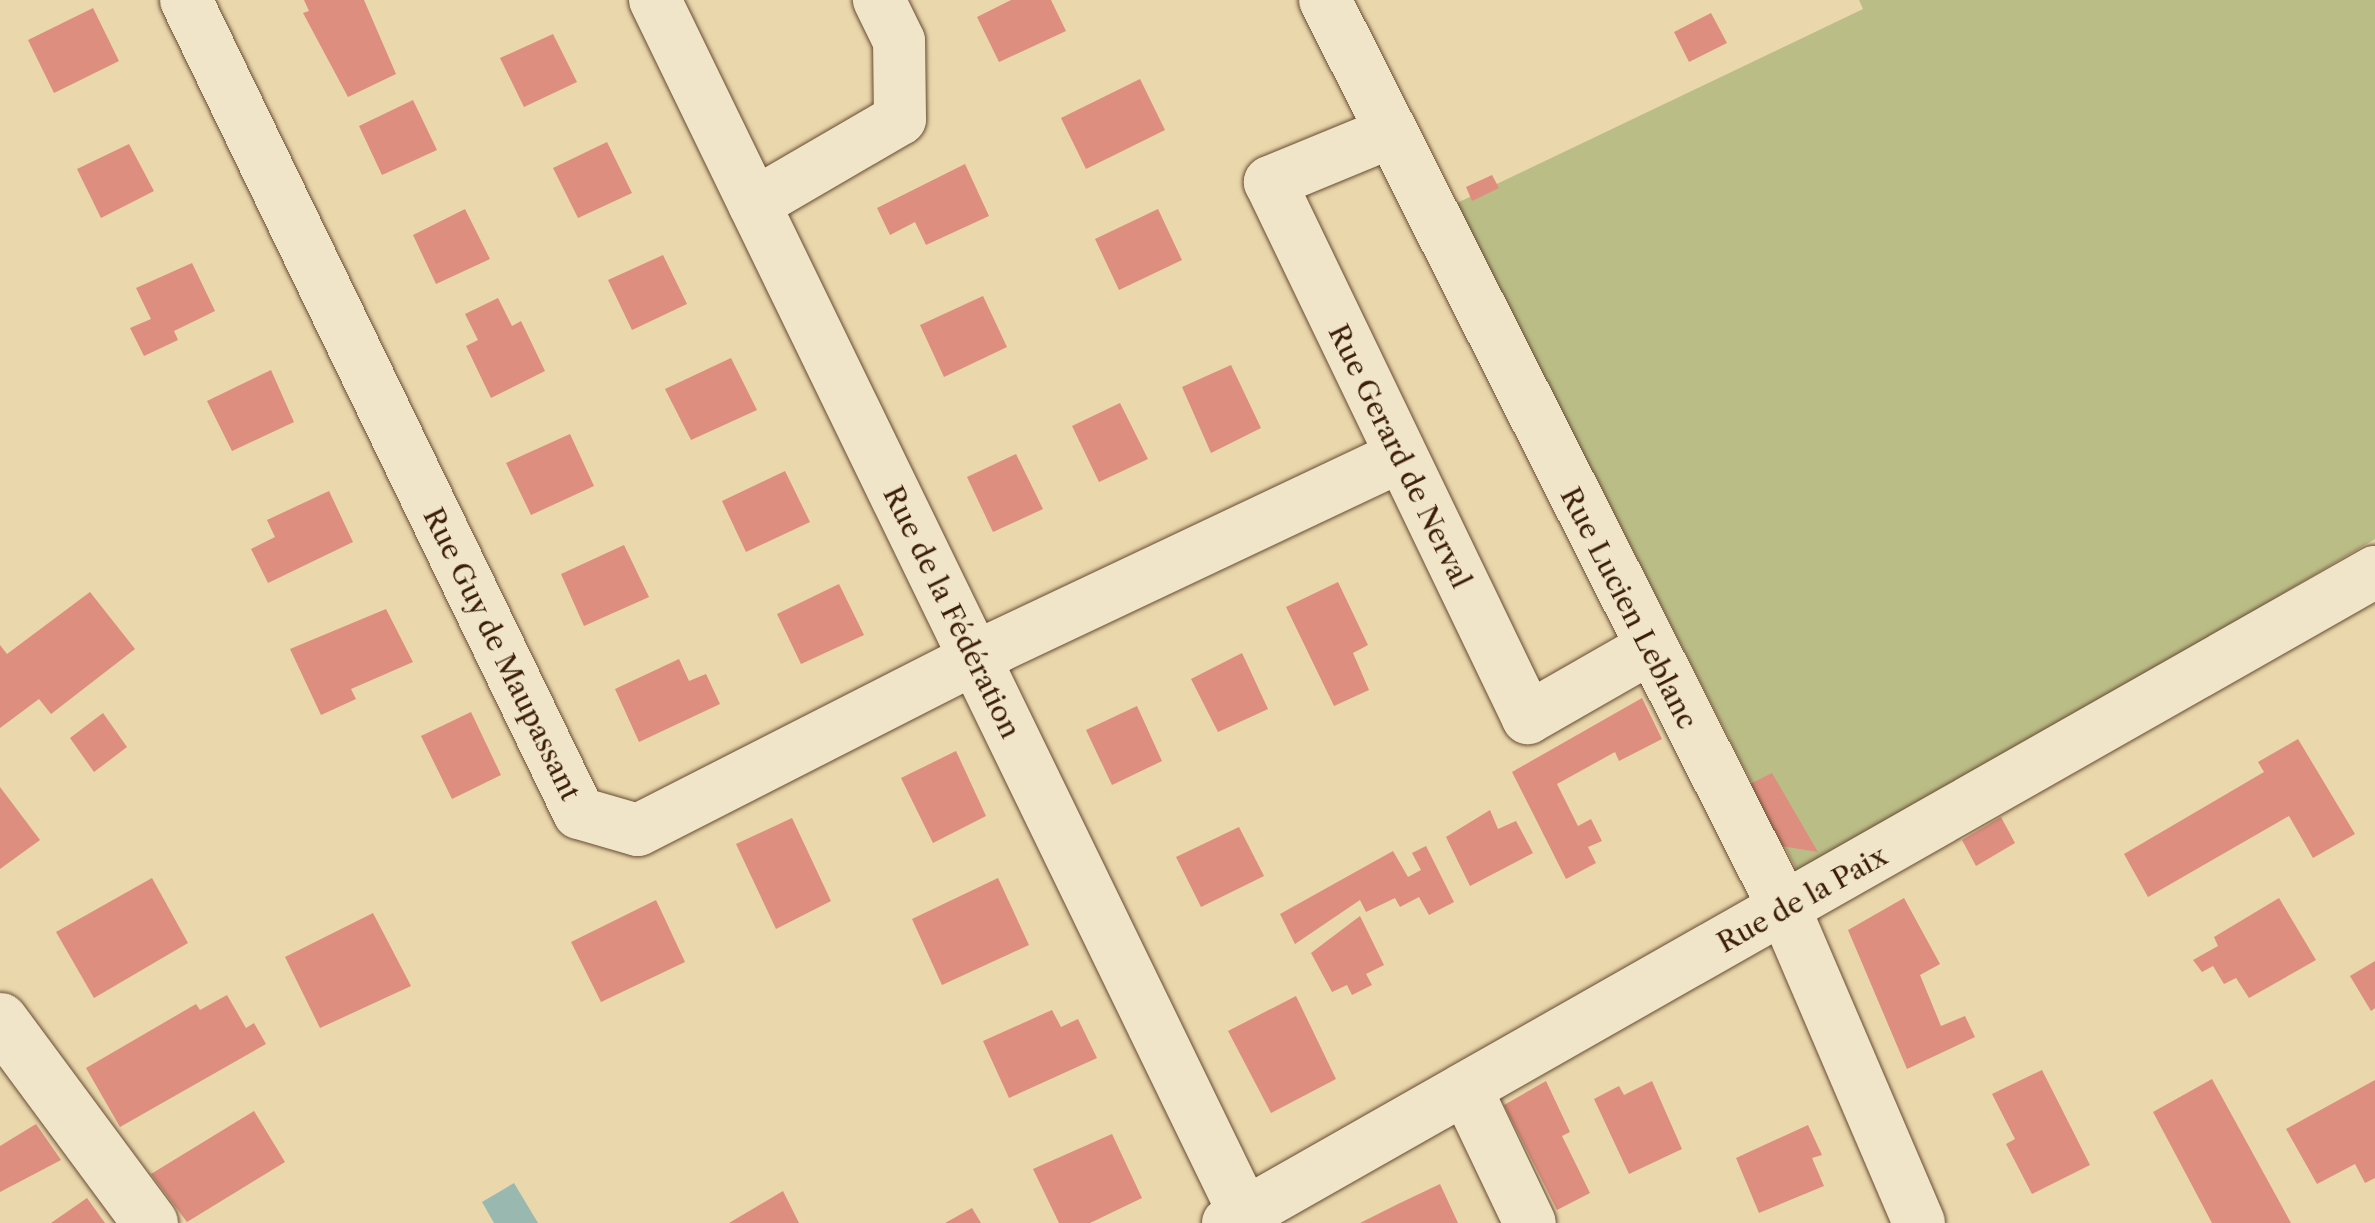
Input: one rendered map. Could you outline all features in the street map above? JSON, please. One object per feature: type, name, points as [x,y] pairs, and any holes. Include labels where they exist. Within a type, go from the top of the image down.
[{"type":"street","name":"Rue Guy de Maupassant","points":[[186,0],[579,813],[638,830],[974,658],[1399,457]]},
{"type":"street","name":"Rue de la Fédération","points":[[655,0],[1241,1220]]},
{"type":"street","points":[[754,204],[900,119],[899,42],[879,0]]},
{"type":"street","name":"Rue Lucien Leblanc","points":[[1325,0],[1785,910],[1919,1223]]},
{"type":"street","name":"Rue Gerard de Nerval","points":[[1389,133],[1270,182],[1399,457],[1528,718],[1650,648]]},
{"type":"street","name":"Rue de la Paix","points":[[1241,1220],[2375,572]]},
{"type":"street","points":[[0,1020],[150,1223]]},
{"type":"street","points":[[1466,1090],[1530,1223]]},
{"type":"green space","points":[[1859,0],[2375,0],[2375,539],[1801,878],[1455,204],[1863,9]]},
{"type":"water","points":[[514,1183],[538,1223],[494,1223],[482,1202]]},
{"type":"building","points":[[304,0],[364,0],[396,74],[348,97],[303,13],[309,11]]},
{"type":"building","points":[[1011,0],[1051,0],[1066,31],[999,62],[977,17]]},
{"type":"building","points":[[93,8],[119,61],[54,93],[28,40]]},
{"type":"building","points":[[1711,13],[1727,43],[1689,62],[1674,32]]},
{"type":"building","points":[[553,34],[577,82],[524,107],[500,58]]},
{"type":"building","points":[[1140,79],[1165,130],[1086,169],[1061,118]]},
{"type":"building","points":[[413,100],[437,150],[382,175],[359,126]]},
{"type":"building","points":[[607,142],[632,193],[578,218],[553,168]]},
{"type":"building","points":[[129,144],[154,191],[101,218],[77,169]]},
{"type":"building","points":[[965,164],[989,216],[926,245],[915,222],[890,235],[877,208]]},
{"type":"building","points":[[1492,175],[1499,188],[1472,201],[1466,187]]},
{"type":"building","points":[[465,209],[490,259],[436,284],[413,235]]},
{"type":"building","points":[[1158,209],[1182,260],[1119,290],[1095,239]]},
{"type":"building","points":[[663,255],[687,304],[632,330],[608,280]]},
{"type":"building","points":[[192,263],[215,311],[174,331],[178,340],[144,356],[130,328],[151,319],[136,288]]},
{"type":"building","points":[[983,296],[1007,347],[944,377],[920,325]]},
{"type":"building","points":[[498,298],[512,326],[521,321],[545,371],[491,398],[466,346],[478,340],[465,314]]},
{"type":"building","points":[[731,358],[757,410],[691,440],[665,389]]},
{"type":"building","points":[[1231,365],[1261,428],[1211,453],[1182,387]]},
{"type":"building","points":[[271,370],[294,422],[232,451],[207,401]]},
{"type":"building","points":[[1120,403],[1148,459],[1099,482],[1072,426]]},
{"type":"building","points":[[570,434],[594,486],[531,515],[506,463]]},
{"type":"building","points":[[1016,454],[1043,509],[993,532],[967,477]]},
{"type":"building","points":[[785,471],[810,522],[746,552],[722,501]]},
{"type":"building","points":[[329,491],[353,542],[268,583],[251,549],[275,537],[267,520]]},
{"type":"building","points":[[624,545],[649,597],[584,626],[561,574]]},
{"type":"building","points":[[1338,582],[1368,645],[1353,653],[1369,690],[1334,706],[1286,607]]},
{"type":"building","points":[[839,584],[864,635],[801,664],[777,614]]},
{"type":"building","points":[[90,592],[135,649],[51,714],[39,699],[0,728],[0,645],[7,654]]},
{"type":"building","points":[[386,609],[413,662],[351,689],[356,699],[321,715],[290,649]]},
{"type":"building","points":[[1242,653],[1268,709],[1218,732],[1191,679]]},
{"type":"building","points":[[679,659],[689,681],[706,674],[720,704],[639,742],[615,689]]},
{"type":"building","points":[[1642,698],[1662,739],[1619,761],[1615,752],[1557,784],[1578,826],[1591,819],[1602,841],[1588,847],[1596,863],[1566,879],[1512,772]]},
{"type":"building","points":[[1137,706],[1162,761],[1112,785],[1086,730]]},
{"type":"building","points":[[471,712],[501,775],[452,799],[421,736]]},
{"type":"building","points":[[103,713],[127,747],[94,772],[70,738]]},
{"type":"building","points":[[2298,739],[2355,834],[2313,858],[2289,816],[2148,897],[2124,854],[2264,772],[2258,762]]},
{"type":"building","points":[[956,751],[986,816],[933,843],[901,778]]},
{"type":"building","points":[[1772,773],[1818,852],[1781,846],[1750,784]]},
{"type":"building","points":[[0,787],[40,840],[0,869]]},
{"type":"building","points":[[1490,810],[1498,829],[1516,821],[1533,853],[1470,886],[1446,837]]},
{"type":"building","points":[[2001,817],[2015,843],[1976,866],[1962,840]]},
{"type":"building","points":[[792,818],[831,901],[776,929],[736,844]]},
{"type":"building","points":[[1239,827],[1264,876],[1201,907],[1176,857]]},
{"type":"building","points":[[1426,846],[1454,902],[1429,915],[1419,897],[1400,907],[1395,898],[1366,912],[1360,900],[1295,944],[1280,914],[1393,851],[1408,877],[1421,870],[1412,853]]},
{"type":"building","points":[[152,878],[188,943],[94,998],[56,932]]},
{"type":"building","points":[[998,878],[1029,945],[942,985],[912,919]]},
{"type":"building","points":[[1904,898],[1940,964],[1920,975],[1941,1026],[1965,1016],[1975,1037],[1907,1069],[1848,930]]},
{"type":"building","points":[[2279,898],[2316,960],[2249,998],[2236,978],[2224,984],[2213,966],[2202,972],[2193,960],[2218,946],[2214,937]]},
{"type":"building","points":[[656,900],[685,962],[601,1002],[571,942]]},
{"type":"building","points":[[373,913],[411,986],[320,1028],[285,957]]},
{"type":"building","points":[[1360,916],[1384,965],[1366,974],[1372,985],[1352,995],[1347,985],[1332,992],[1311,953]]},
{"type":"building","points":[[2375,961],[2375,1008],[2371,1011],[2350,976]]},
{"type":"building","points":[[227,995],[246,1028],[254,1023],[266,1044],[120,1127],[86,1068],[196,1004],[200,1010]]},
{"type":"building","points":[[1296,996],[1336,1079],[1271,1113],[1228,1031]]},
{"type":"building","points":[[1052,1010],[1061,1027],[1078,1019],[1097,1058],[1009,1098],[983,1041]]},
{"type":"building","points":[[2042,1070],[2090,1165],[2032,1194],[2006,1144],[2015,1139],[1992,1094]]},
{"type":"building","points":[[2212,1079],[2291,1223],[2212,1223],[2153,1112]]},
{"type":"building","points":[[2375,1080],[2375,1178],[2365,1183],[2355,1164],[2317,1184],[2286,1129]]},
{"type":"building","points":[[1546,1081],[1570,1132],[1562,1136],[1590,1193],[1557,1210],[1504,1105]]},
{"type":"building","points":[[1652,1081],[1682,1149],[1629,1174],[1594,1099],[1619,1086],[1624,1095]]},
{"type":"building","points":[[254,1111],[285,1162],[187,1222],[151,1174]]},
{"type":"building","points":[[36,1124],[61,1160],[0,1192],[0,1146]]},
{"type":"building","points":[[1808,1125],[1822,1155],[1812,1158],[1824,1186],[1759,1213],[1736,1158]]},
{"type":"building","points":[[1112,1134],[1142,1198],[1090,1223],[1059,1223],[1033,1169]]},
{"type":"building","points":[[1440,1184],[1458,1223],[1360,1223],[1398,1204]]},
{"type":"building","points":[[783,1191],[799,1223],[729,1223]]},
{"type":"building","points":[[87,1198],[105,1223],[51,1223]]},
{"type":"building","points":[[972,1208],[981,1223],[945,1223]]}]
